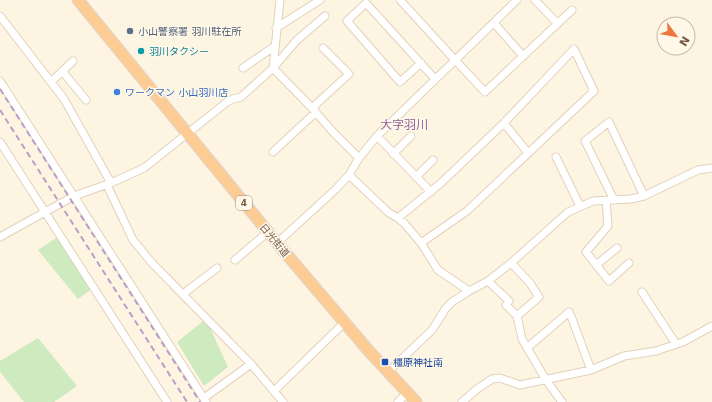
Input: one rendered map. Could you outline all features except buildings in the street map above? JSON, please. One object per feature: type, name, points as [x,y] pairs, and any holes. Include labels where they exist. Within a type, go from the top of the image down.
[{"type":"highway","name":"日光街道","points":[[78,0],[344,323],[416,402]]},
{"type":"street","points":[[280,0],[273,68],[359,158]]},
{"type":"street","points":[[276,28],[320,0]]},
{"type":"street","points":[[400,0],[485,92],[572,10]]},
{"type":"street","points":[[277,243],[336,189],[349,175],[359,158],[377,136],[516,0]]},
{"type":"street","points":[[535,0],[557,23]]},
{"type":"street","points":[[421,63],[400,82],[347,21],[367,1],[435,78]]},
{"type":"street","points":[[0,16],[64,99],[109,184],[132,240],[152,263],[251,364],[283,402]]},
{"type":"street","points":[[0,237],[74,196],[109,184],[151,164],[227,102],[232,99],[241,98],[273,68],[297,40],[325,16]]},
{"type":"street","points":[[494,23],[522,56]]},
{"type":"street","points":[[243,68],[275,46]]},
{"type":"street","points":[[273,152],[349,74],[323,48]]},
{"type":"street","points":[[398,218],[431,192],[504,123],[574,49],[594,91],[467,211],[421,242]]},
{"type":"street","points":[[51,82],[73,61]]},
{"type":"street","points":[[62,71],[86,100]]},
{"type":"street","points":[[0,81],[205,400],[251,364]]},
{"type":"street","points":[[629,263],[609,281],[586,252],[608,226],[610,200],[585,141],[609,122],[644,196]]},
{"type":"street","points":[[504,123],[528,153]]},
{"type":"street","points":[[377,136],[431,192]]},
{"type":"street","points":[[393,154],[411,136]]},
{"type":"street","points":[[0,142],[167,402]]},
{"type":"street","points":[[556,157],[580,206]]},
{"type":"street","points":[[416,177],[433,160]]},
{"type":"street","points":[[388,372],[432,330],[446,308],[452,302],[469,290],[488,281],[511,263],[557,220],[568,212],[592,201],[631,199],[644,196],[698,170],[712,168]]},
{"type":"street","points":[[349,175],[389,213],[398,218],[421,242],[438,270],[469,290]]},
{"type":"street","points":[[235,260],[268,232]]},
{"type":"street","points":[[596,265],[616,248]]},
{"type":"street","points":[[511,263],[530,283],[539,297],[517,316]]},
{"type":"street","points":[[183,294],[217,268]]},
{"type":"street","points":[[488,281],[509,301],[506,305],[517,316],[522,339],[546,380],[562,402]]},
{"type":"street","points":[[642,292],[676,344]]},
{"type":"street","points":[[527,348],[570,314],[591,370]]},
{"type":"street","points":[[274,391],[344,323]]},
{"type":"street","points":[[462,402],[492,379],[500,378],[520,385],[591,370],[624,356],[656,351],[676,344],[712,326]]},
{"type":"street","points":[[398,402],[407,393]]},
{"type":"green space","points":[[59,236],[93,288],[78,299],[38,250]]},
{"type":"green space","points":[[206,319],[228,367],[204,386],[177,342]]},
{"type":"green space","points":[[38,338],[77,386],[54,402],[24,402],[0,372],[0,361]]},
{"type":"railway","points":[[0,89],[200,402]]},
{"type":"railway","points":[[0,110],[187,402]]},
{"type":"place","name":"小山警察署 羽川駐在所","points":[[130,31]]},
{"type":"place","name":"羽川タクシー","points":[[141,51]]},
{"type":"place","name":"ワークマン 小山羽川店","points":[[117,92]]},
{"type":"place","name":"橿原神社南","points":[[385,362]]},
{"type":"district","name":"大字羽川","points":[[404,125]]}]
